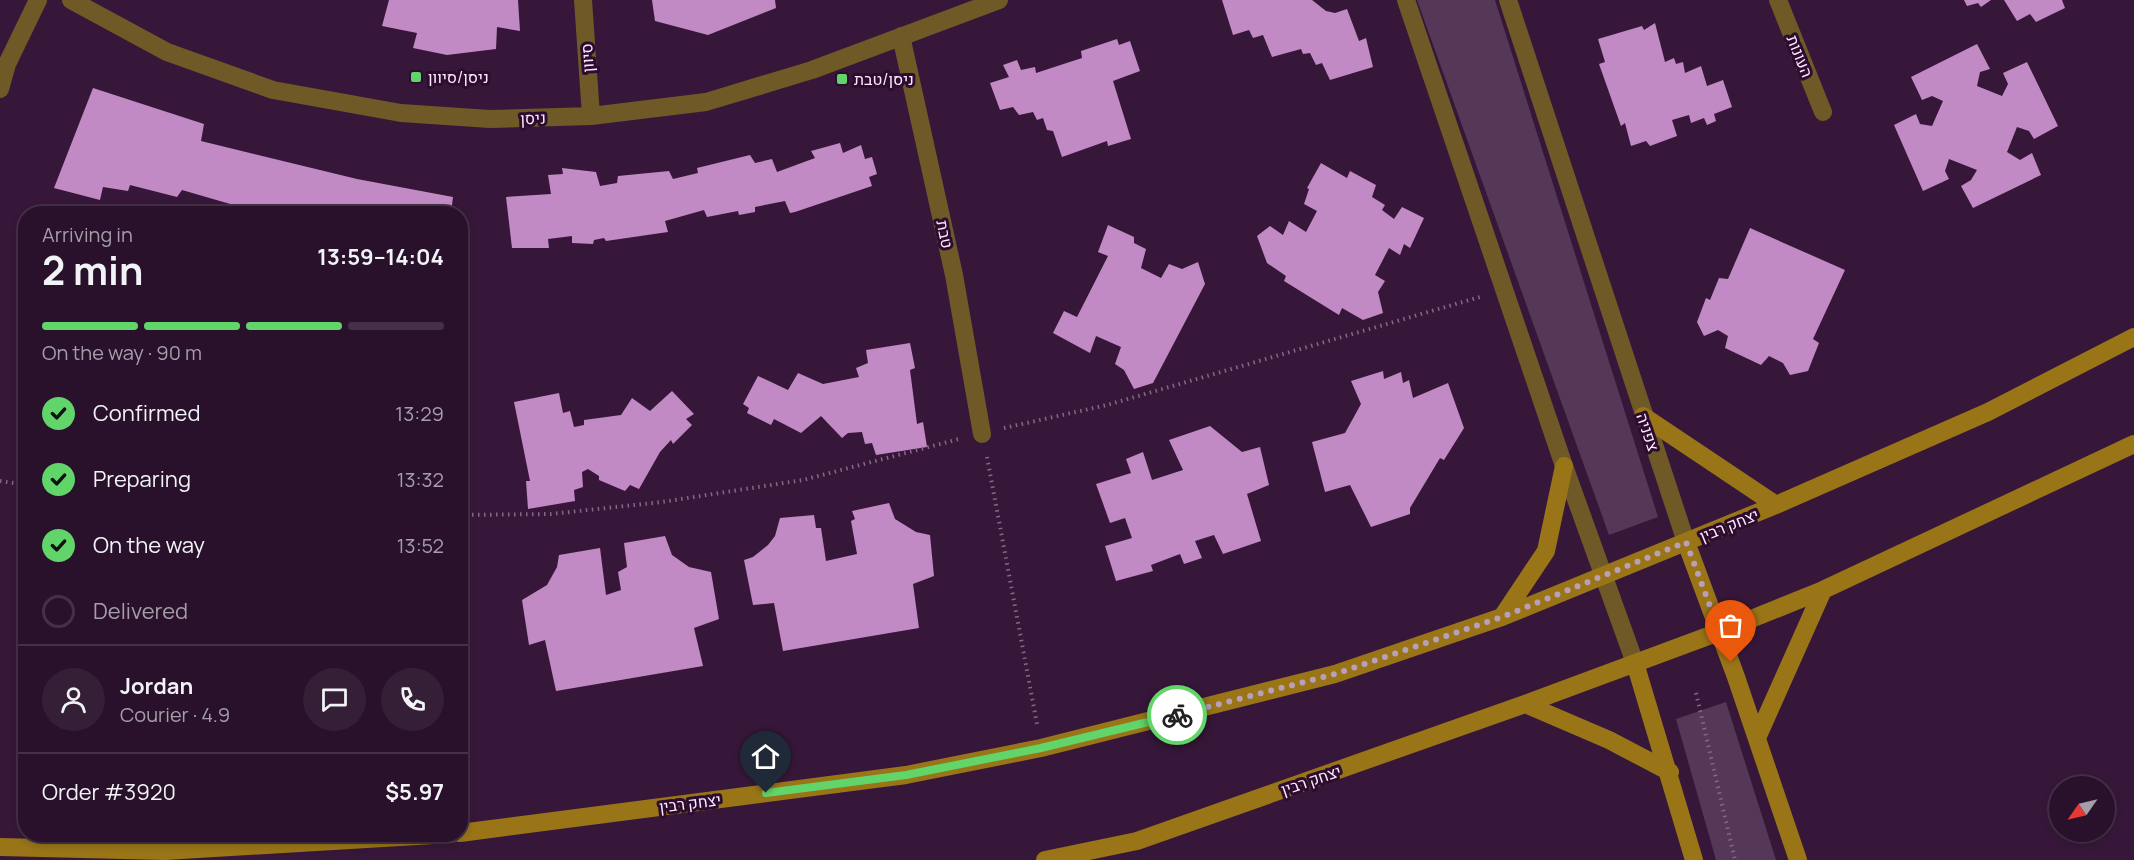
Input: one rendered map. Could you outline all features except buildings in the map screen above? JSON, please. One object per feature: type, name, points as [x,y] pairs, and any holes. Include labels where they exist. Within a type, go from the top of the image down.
[{"type":"main road","name":"יצחק רבין","points":[[468,832],[906,775],[1041,748],[1335,674],[1502,617],[1776,505],[1988,412],[2134,337]]},
{"type":"main road","points":[[1643,416],[1776,505]]},
{"type":"main road","name":"יצחק רבין","points":[[1045,860],[1137,841],[1525,704],[1719,632],[1823,590],[2134,444]]},
{"type":"main road","points":[[1502,617],[1546,551],[1564,466]]},
{"type":"main road","name":"צפניה","points":[[1686,542],[1757,738],[1798,860]]},
{"type":"main road","points":[[1757,738],[1823,590]]},
{"type":"main road","points":[[1635,663],[1670,772],[1694,860]]},
{"type":"main road","points":[[1525,704],[1609,740],[1670,772]]},
{"type":"main road","points":[[0,847],[165,851],[316,842]]},
{"type":"street","points":[[0,88],[7,64],[38,0]]},
{"type":"street","name":"ניסן","points":[[71,0],[167,52],[273,90],[401,113],[490,119],[591,117],[706,102],[812,70],[999,0]]},
{"type":"street","name":"סיוון","points":[[583,0],[591,117]]},
{"type":"street","points":[[1406,0],[1564,466],[1635,663]]},
{"type":"street","name":"צפניה","points":[[1508,0],[1686,542]]},
{"type":"street","name":"העונות","points":[[1778,0],[1823,112]]},
{"type":"street","name":"טבת","points":[[901,36],[954,275],[982,434]]},
{"type":"path","points":[[982,434],[1041,748]]},
{"type":"path","points":[[0,482],[18,484]]},
{"type":"path","points":[[1696,693],[1735,860]]},
{"type":"shaded area","points":[[1417,0],[1495,0],[1658,517],[1609,535]]},
{"type":"shaded area","points":[[1726,702],[1776,860],[1716,860],[1676,719]]},
{"type":"way so far","points":[[1177,715],[1335,674],[1502,617],[1686,542],[1731,662]]},
{"type":"place","name":"ניסן/סיוון","points":[[416,77]]},
{"type":"place","name":"ניסן/טבת","points":[[842,79]]},
{"type":"route","points":[[766,793],[906,775],[1041,748],[1177,715]]}]
